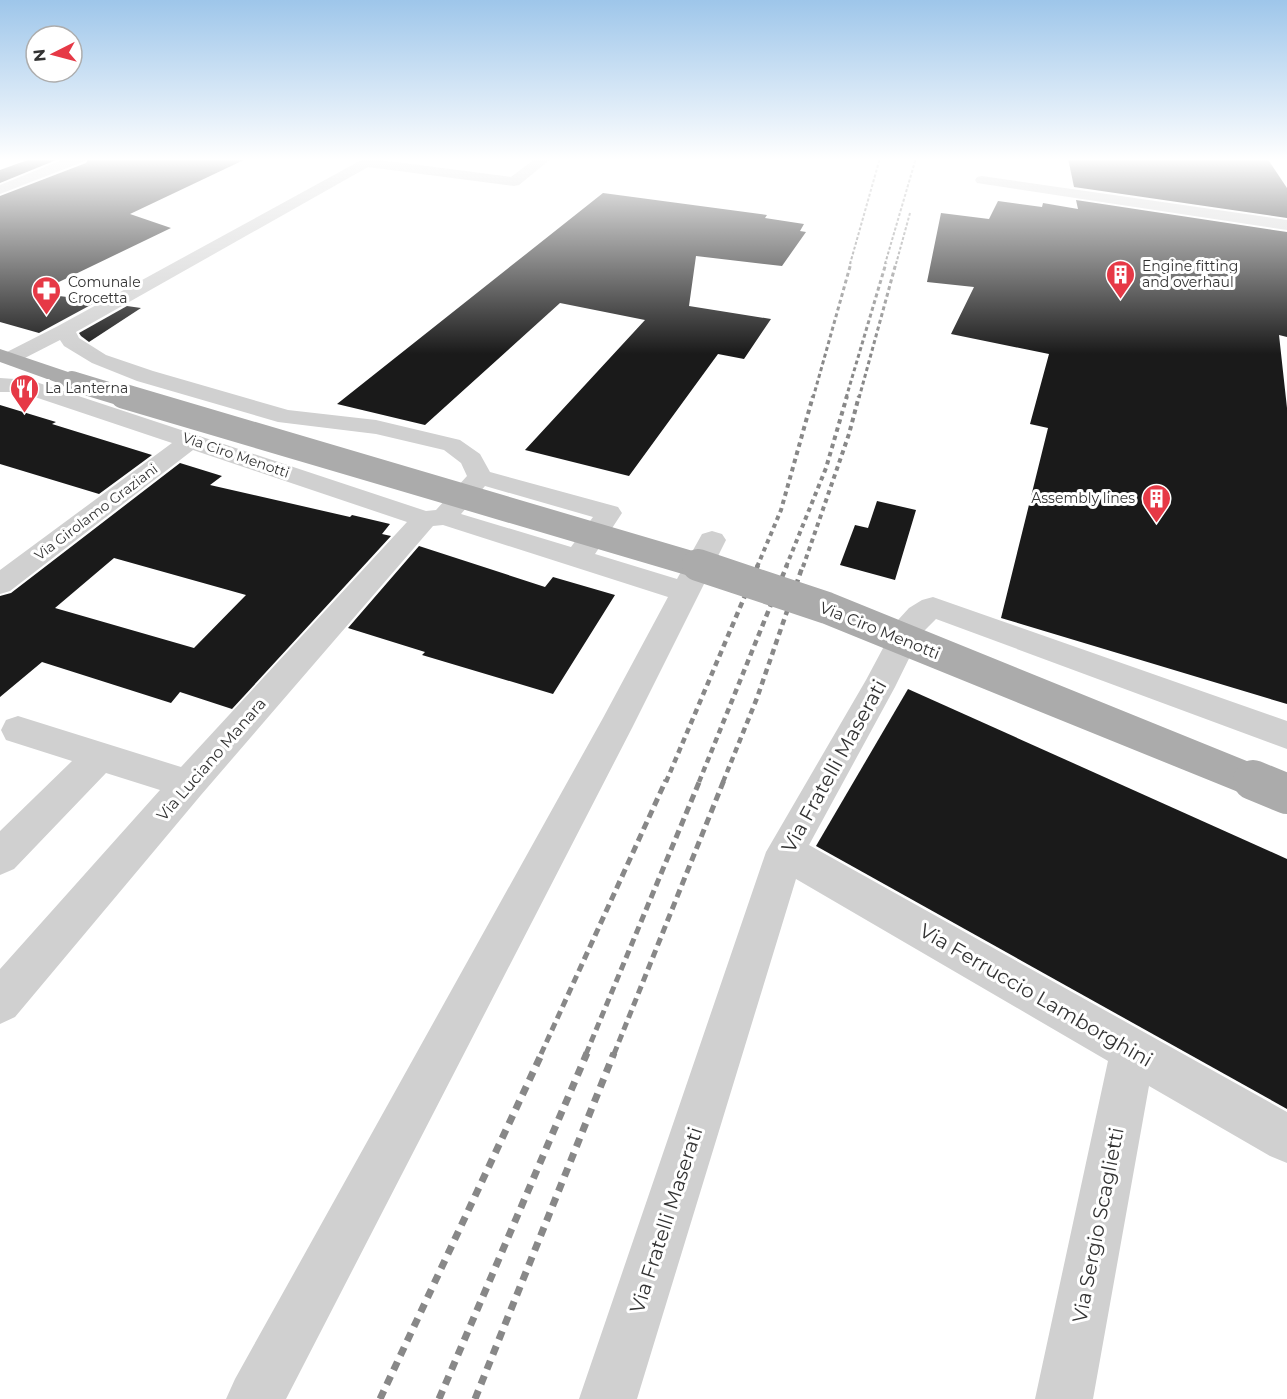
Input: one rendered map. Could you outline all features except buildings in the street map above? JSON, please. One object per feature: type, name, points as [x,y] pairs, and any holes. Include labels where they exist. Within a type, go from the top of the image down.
[{"type":"main road","name":"Via Ciro Menotti","points":[[3,362],[727,574],[827,608],[1287,794]]},
{"type":"street","points":[[3,362],[257,223]]},
{"type":"street","points":[[65,330],[71,342],[99,359],[145,376],[286,417],[376,427],[452,445],[471,459],[480,477],[609,513],[578,558]]},
{"type":"street","name":"Via Ciro Menotti","points":[[0,385],[22,385],[434,518],[578,558],[685,592]]},
{"type":"street","name":"Via Girolamo Graziani","points":[[0,584],[192,440]]},
{"type":"street","points":[[434,518],[480,477]]},
{"type":"street","name":"Via Luciano Manara","points":[[0,1002],[188,784],[434,518]]},
{"type":"street","points":[[255,1399],[615,728],[712,540]]},
{"type":"street","name":"Via Fratelli Maserati","points":[[608,1399],[785,852],[879,687],[909,628],[920,616],[933,607],[1287,735]]},
{"type":"street","points":[[18,729],[188,784]]},
{"type":"street","points":[[0,857],[100,756]]},
{"type":"street","name":"Via Ferruccio Lamborghini","points":[[785,852],[1287,1139]]},
{"type":"street","name":"Via Sergio Scaglietti","points":[[1064,1399],[1133,1050]]},
{"type":"railway","points":[[850,264],[862,223]]},
{"type":"railway","points":[[885,264],[897,223]]},
{"type":"railway","points":[[896,264],[907,223]]},
{"type":"railway","points":[[813,398],[851,263]]},
{"type":"railway","points":[[846,398],[886,263]]},
{"type":"railway","points":[[859,398],[896,263]]},
{"type":"railway","points":[[757,567],[781,510],[813,396]]},
{"type":"railway","points":[[786,567],[826,468],[847,396]]},
{"type":"railway","points":[[803,567],[849,434],[859,396]]},
{"type":"railway","points":[[666,782],[758,565]]},
{"type":"railway","points":[[699,782],[787,565]]},
{"type":"railway","points":[[723,782],[757,698],[803,565]]},
{"type":"railway","points":[[541,1054],[666,780]]},
{"type":"railway","points":[[586,1054],[700,780]]},
{"type":"railway","points":[[614,1054],[724,780]]},
{"type":"railway","points":[[380,1399],[542,1053]]},
{"type":"railway","points":[[439,1399],[587,1053]]},
{"type":"railway","points":[[475,1399],[614,1053]]},
{"type":"place","name":"Engine fitting and overhaul","points":[[1121,300]]},
{"type":"place","name":"Comunale Crocetta","points":[[47,316]]},
{"type":"place","name":"La Lanterna","points":[[24,414]]},
{"type":"place","name":"Assembly lines","points":[[1156,524]]}]
